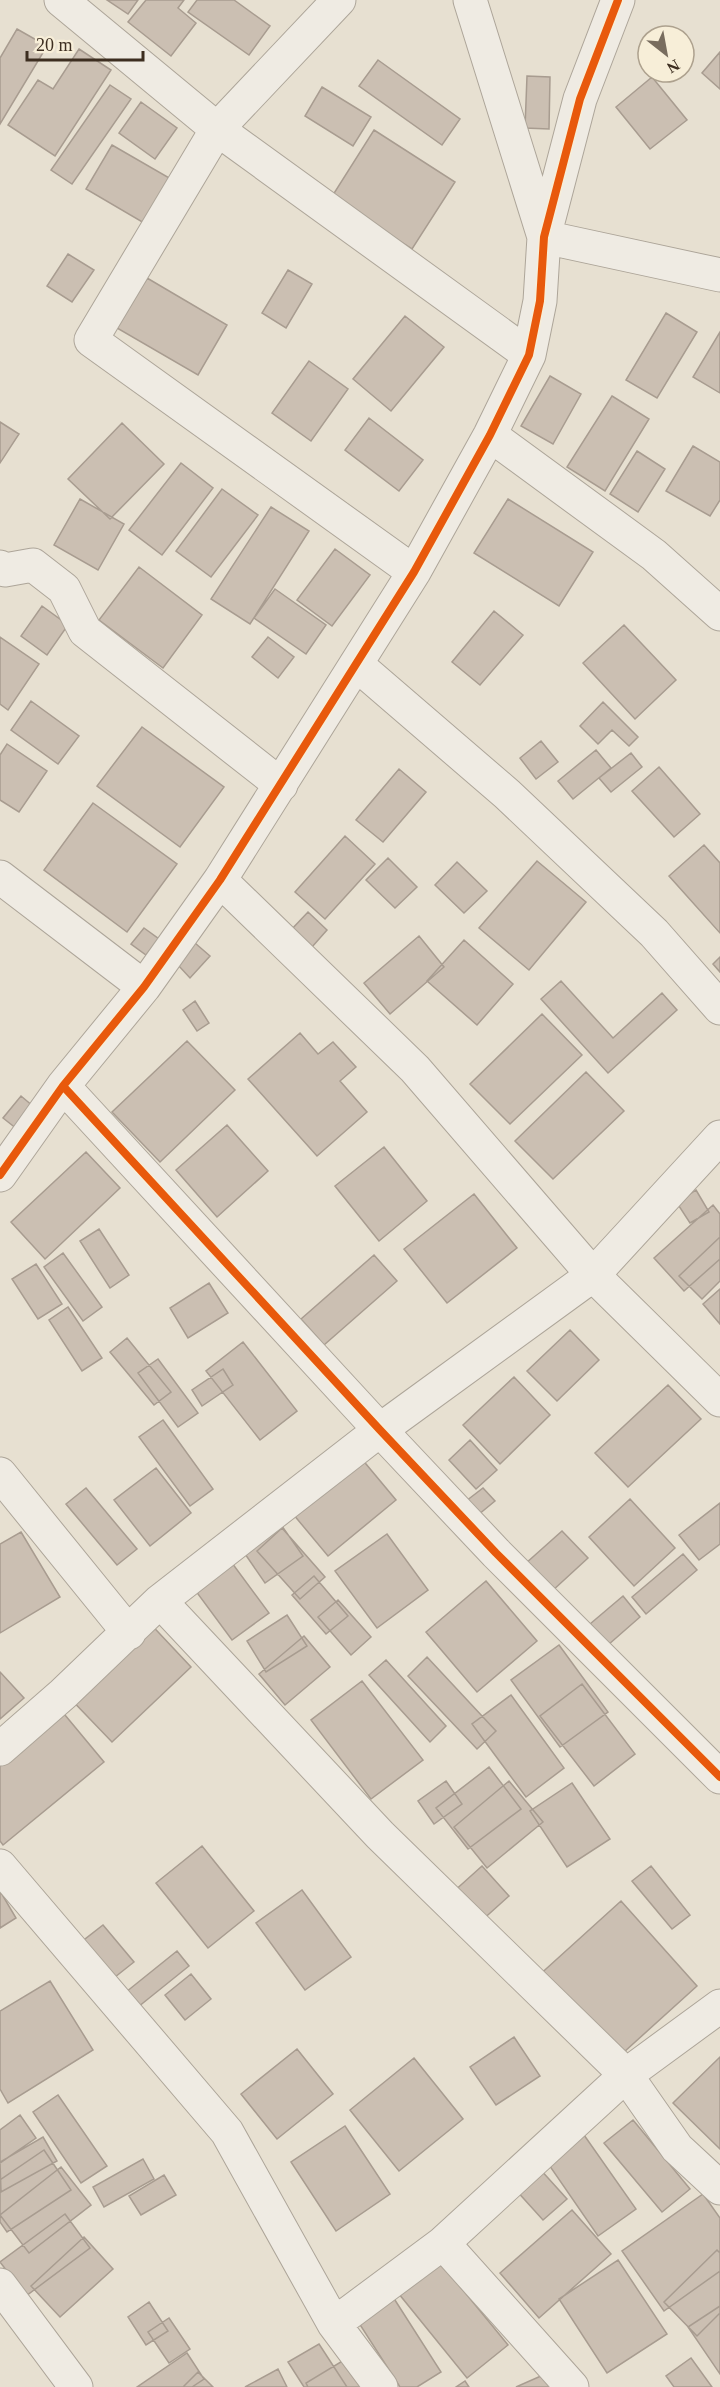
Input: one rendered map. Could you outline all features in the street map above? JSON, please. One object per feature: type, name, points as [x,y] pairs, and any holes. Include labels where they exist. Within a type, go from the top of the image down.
[{"type":"street","points":[[61,0],[217,129],[529,355]]},
{"type":"street","points":[[339,0],[217,129],[91,340],[414,572]]},
{"type":"street","points":[[0,1175],[63,1086],[144,987],[220,880],[414,572],[490,435],[529,355],[540,301],[544,237],[580,99],[618,0]]},
{"type":"street","points":[[469,1],[544,237]]},
{"type":"street","points":[[544,237],[720,275]]},
{"type":"street","points":[[490,435],[654,555],[720,614]]},
{"type":"street","points":[[0,567],[5,570],[33,565],[64,589],[85,631],[281,785]]},
{"type":"street","points":[[356,664],[507,794],[637,916],[720,1008]]},
{"type":"street","points":[[0,877],[144,987]]},
{"type":"street","points":[[220,880],[416,1069],[593,1275],[720,1400]]},
{"type":"street","points":[[63,1086],[496,1553],[720,1777]]},
{"type":"street","points":[[0,1749],[129,1633],[160,1601],[380,1430],[593,1275],[720,1137]]},
{"type":"street","points":[[0,1474],[129,1633]]},
{"type":"street","points":[[160,1601],[380,1835],[626,2075],[676,2148],[720,2188]]},
{"type":"street","points":[[0,1866],[227,2133],[334,2324],[381,2387]]},
{"type":"street","points":[[334,2324],[443,2243],[626,2075],[720,2006]]},
{"type":"street","points":[[443,2243],[572,2387]]},
{"type":"street","points":[[0,2285],[76,2387]]},
{"type":"building","points":[[107,0],[138,0],[128,14]]},
{"type":"building","points":[[146,0],[184,0],[178,8],[196,23],[171,56],[128,22]]},
{"type":"building","points":[[197,0],[234,0],[270,26],[249,55],[188,12]]},
{"type":"building","points":[[17,29],[47,46],[0,124],[0,58]]},
{"type":"building","points":[[79,49],[111,70],[55,156],[8,125],[38,80],[53,89]]},
{"type":"building","points":[[720,52],[720,89],[702,73]]},
{"type":"building","points":[[378,60],[460,119],[442,145],[359,86]]},
{"type":"building","points":[[527,76],[550,77],[549,129],[525,128]]},
{"type":"building","points":[[644,84],[658,84],[687,120],[650,149],[616,107]]},
{"type":"building","points":[[110,85],[131,99],[72,184],[51,170]]},
{"type":"building","points":[[322,87],[371,117],[353,146],[305,116]]},
{"type":"building","points":[[141,102],[177,128],[155,159],[119,133]]},
{"type":"building","points":[[374,130],[455,182],[412,249],[331,198]]},
{"type":"building","points":[[112,145],[171,179],[144,223],[86,189]]},
{"type":"building","points":[[68,254],[94,270],[72,302],[47,286]]},
{"type":"building","points":[[288,270],[312,284],[286,328],[262,313]]},
{"type":"building","points":[[147,278],[227,325],[198,375],[117,328]]},
{"type":"building","points":[[666,313],[697,332],[657,398],[626,380]]},
{"type":"building","points":[[405,316],[444,347],[391,411],[353,379]]},
{"type":"building","points":[[720,332],[720,393],[693,377]]},
{"type":"building","points":[[309,361],[348,389],[311,441],[272,413]]},
{"type":"building","points":[[550,376],[581,394],[553,444],[521,426]]},
{"type":"building","points":[[612,396],[649,419],[605,491],[567,467]]},
{"type":"building","points":[[369,418],[423,460],[399,491],[345,450]]},
{"type":"building","points":[[0,422],[19,434],[0,463]]},
{"type":"building","points":[[122,423],[164,464],[110,519],[68,479]]},
{"type":"building","points":[[693,446],[720,462],[720,500],[710,516],[666,491]]},
{"type":"building","points":[[637,451],[665,469],[638,512],[610,494]]},
{"type":"building","points":[[181,463],[213,488],[162,555],[129,530]]},
{"type":"building","points":[[222,489],[258,515],[211,577],[176,551]]},
{"type":"building","points":[[80,499],[124,524],[98,570],[54,545]]},
{"type":"building","points":[[508,499],[593,552],[559,606],[474,553]]},
{"type":"building","points":[[271,507],[309,531],[250,624],[211,599]]},
{"type":"building","points":[[335,549],[370,575],[332,626],[297,600]]},
{"type":"building","points":[[139,567],[202,615],[163,668],[99,620]]},
{"type":"building","points":[[275,589],[326,625],[306,654],[254,618]]},
{"type":"building","points":[[42,606],[68,625],[47,655],[21,636]]},
{"type":"building","points":[[494,611],[523,635],[480,685],[452,662]]},
{"type":"building","points":[[624,625],[676,680],[635,719],[583,663]]},
{"type":"building","points":[[0,637],[39,664],[8,710],[0,704]]},
{"type":"building","points":[[268,637],[294,657],[278,678],[252,657]]},
{"type":"building","points":[[31,701],[79,736],[58,764],[11,730]]},
{"type":"building","points":[[603,702],[638,737],[629,746],[612,730],[598,744],[580,726]]},
{"type":"building","points":[[142,727],[224,787],[180,847],[97,786]]},
{"type":"building","points":[[541,741],[558,762],[536,779],[520,758]]},
{"type":"building","points":[[7,744],[47,771],[19,812],[0,800],[0,755]]},
{"type":"building","points":[[596,750],[611,768],[573,799],[558,781]]},
{"type":"building","points":[[631,753],[642,767],[611,792],[599,778]]},
{"type":"building","points":[[659,767],[700,814],[674,837],[632,791]]},
{"type":"building","points":[[399,769],[426,792],[383,842],[356,820]]},
{"type":"building","points":[[93,803],[177,864],[127,932],[44,870]]},
{"type":"building","points":[[345,836],[375,864],[325,919],[295,892]]},
{"type":"building","points":[[704,845],[720,863],[720,933],[669,876]]},
{"type":"building","points":[[388,858],[417,887],[395,908],[366,880]]},
{"type":"building","points":[[537,861],[586,902],[529,970],[479,928]]},
{"type":"building","points":[[457,862],[487,891],[464,913],[435,885]]},
{"type":"building","points":[[308,912],[327,930],[312,947],[291,930]]},
{"type":"building","points":[[144,928],[159,939],[146,955],[131,944]]},
{"type":"building","points":[[419,936],[444,967],[390,1014],[364,983]]},
{"type":"building","points":[[464,940],[513,984],[477,1025],[427,981]]},
{"type":"building","points":[[195,943],[210,956],[190,978],[178,965]]},
{"type":"building","points":[[720,957],[720,972],[713,964]]},
{"type":"building","points":[[561,981],[613,1038],[662,993],[677,1010],[608,1073],[541,999]]},
{"type":"building","points":[[195,1001],[209,1023],[197,1031],[183,1010]]},
{"type":"building","points":[[542,1014],[582,1055],[510,1124],[470,1084]]},
{"type":"building","points":[[300,1033],[318,1054],[333,1042],[356,1067],[340,1081],[367,1112],[317,1156],[248,1079]]},
{"type":"building","points":[[187,1041],[235,1090],[160,1162],[112,1112]]},
{"type":"building","points":[[586,1072],[624,1111],[553,1179],[515,1141]]},
{"type":"building","points":[[21,1096],[40,1112],[22,1133],[3,1118]]},
{"type":"building","points":[[227,1125],[268,1171],[217,1217],[176,1170]]},
{"type":"building","points":[[384,1147],[427,1201],[379,1241],[335,1186]]},
{"type":"building","points":[[86,1152],[120,1188],[45,1259],[11,1222]]},
{"type":"building","points":[[696,1190],[709,1212],[690,1223],[677,1203]]},
{"type":"building","points":[[474,1194],[517,1248],[447,1303],[404,1249]]},
{"type":"building","points":[[713,1205],[720,1214],[720,1259],[684,1291],[654,1258]]},
{"type":"building","points":[[99,1229],[129,1275],[110,1288],[80,1241]]},
{"type":"building","points":[[720,1237],[720,1281],[702,1299],[679,1276]]},
{"type":"building","points":[[63,1253],[102,1307],[83,1321],[44,1267]]},
{"type":"building","points":[[374,1255],[397,1281],[324,1345],[301,1319]]},
{"type":"building","points":[[36,1264],[62,1304],[38,1319],[12,1279]]},
{"type":"building","points":[[209,1283],[228,1313],[188,1338],[170,1308]]},
{"type":"building","points":[[720,1289],[720,1324],[703,1304]]},
{"type":"building","points":[[68,1307],[102,1358],[82,1371],[49,1320]]},
{"type":"building","points":[[570,1330],[599,1360],[557,1401],[527,1371]]},
{"type":"building","points":[[127,1338],[171,1392],[154,1405],[110,1352]]},
{"type":"building","points":[[243,1342],[297,1411],[260,1440],[206,1371]]},
{"type":"building","points":[[158,1359],[198,1413],[178,1427],[138,1373]]},
{"type":"building","points":[[223,1369],[233,1385],[202,1406],[192,1390]]},
{"type":"building","points":[[514,1377],[550,1415],[500,1464],[463,1425]]},
{"type":"building","points":[[668,1385],[701,1419],[628,1487],[595,1453]]},
{"type":"building","points":[[163,1420],[213,1489],[190,1506],[139,1437]]},
{"type":"building","points":[[470,1440],[497,1470],[476,1489],[449,1460]]},
{"type":"building","points":[[351,1446],[396,1500],[328,1556],[283,1502]]},
{"type":"building","points":[[156,1468],[191,1513],[150,1546],[114,1500]]},
{"type":"building","points":[[86,1488],[137,1549],[117,1565],[66,1504]]},
{"type":"building","points":[[483,1488],[495,1501],[478,1515],[466,1501]]},
{"type":"building","points":[[630,1499],[675,1548],[634,1586],[589,1537]]},
{"type":"building","points":[[720,1503],[720,1544],[699,1560],[679,1535]]},
{"type":"building","points":[[270,1509],[303,1556],[265,1583],[232,1535]]},
{"type":"building","points":[[282,1528],[325,1577],[300,1599],[257,1551]]},
{"type":"building","points":[[562,1531],[588,1558],[551,1592],[525,1564]]},
{"type":"building","points":[[21,1532],[60,1597],[0,1633],[0,1544]]},
{"type":"building","points":[[387,1534],[428,1590],[377,1628],[335,1571]]},
{"type":"building","points":[[218,1544],[269,1613],[232,1640],[181,1571]]},
{"type":"building","points":[[683,1554],[697,1570],[646,1614],[632,1597]]},
{"type":"building","points":[[314,1576],[348,1616],[326,1634],[292,1595]]},
{"type":"building","points":[[486,1581],[537,1641],[477,1692],[426,1632]]},
{"type":"building","points":[[623,1596],[640,1617],[608,1645],[590,1624]]},
{"type":"building","points":[[338,1600],[371,1637],[351,1655],[318,1617]]},
{"type":"building","points":[[287,1615],[307,1646],[266,1672],[247,1641]]},
{"type":"building","points":[[143,1616],[191,1667],[112,1742],[63,1691]]},
{"type":"building","points":[[304,1636],[330,1667],[285,1705],[259,1674]]},
{"type":"building","points":[[559,1645],[608,1712],[560,1747],[511,1680]]},
{"type":"building","points":[[427,1657],[496,1731],[477,1749],[408,1676]]},
{"type":"building","points":[[386,1660],[446,1726],[430,1742],[369,1675]]},
{"type":"building","points":[[0,1672],[24,1698],[0,1719]]},
{"type":"building","points":[[362,1681],[423,1760],[371,1799],[311,1720]]},
{"type":"building","points":[[582,1684],[635,1754],[594,1786],[540,1716]]},
{"type":"building","points":[[511,1695],[564,1768],[526,1797],[472,1724]]},
{"type":"building","points":[[55,1703],[104,1762],[3,1845],[0,1841],[0,1748]]},
{"type":"building","points":[[489,1767],[521,1809],[468,1849],[436,1808]]},
{"type":"building","points":[[446,1781],[462,1804],[434,1824],[418,1801]]},
{"type":"building","points":[[509,1781],[543,1822],[487,1868],[454,1827]]},
{"type":"building","points":[[572,1783],[610,1839],[567,1867],[530,1811]]},
{"type":"building","points":[[202,1846],[254,1911],[208,1948],[156,1883]]},
{"type":"building","points":[[482,1866],[509,1896],[479,1923],[452,1893]]},
{"type":"building","points":[[651,1866],[690,1915],[672,1929],[632,1881]]},
{"type":"building","points":[[302,1890],[351,1957],[305,1990],[256,1923]]},
{"type":"building","points":[[0,1891],[16,1918],[0,1928]]},
{"type":"building","points":[[621,1901],[697,1986],[613,2062],[536,1978]]},
{"type":"building","points":[[103,1925],[134,1962],[110,1981],[80,1943]]},
{"type":"building","points":[[177,1951],[189,1966],[138,2007],[126,1992]]},
{"type":"building","points":[[191,1974],[211,1999],[185,2020],[165,1995]]},
{"type":"building","points":[[50,1981],[93,2050],[8,2103],[0,2089],[0,2011]]},
{"type":"building","points":[[514,2037],[540,2076],[496,2105],[470,2067]]},
{"type":"building","points":[[297,2049],[333,2094],[277,2139],[241,2094]]},
{"type":"building","points":[[720,2057],[720,2149],[673,2103]]},
{"type":"building","points":[[414,2058],[463,2119],[399,2171],[350,2110]]},
{"type":"building","points":[[58,2095],[107,2166],[81,2183],[33,2112]]},
{"type":"building","points":[[20,2115],[36,2138],[0,2163],[0,2130]]},
{"type":"building","points":[[633,2120],[690,2189],[662,2212],[604,2143]]},
{"type":"building","points":[[345,2126],[390,2194],[336,2231],[291,2162]]},
{"type":"building","points":[[584,2135],[636,2209],[598,2236],[547,2162]]},
{"type":"building","points":[[43,2137],[57,2161],[1,2192],[0,2162]]},
{"type":"building","points":[[44,2150],[71,2190],[7,2232],[0,2222],[0,2180]]},
{"type":"building","points":[[143,2159],[154,2179],[104,2207],[93,2187]]},
{"type":"building","points":[[61,2167],[91,2205],[29,2253],[0,2215]]},
{"type":"building","points":[[539,2168],[567,2199],[543,2220],[515,2189]]},
{"type":"building","points":[[164,2175],[176,2195],[141,2215],[129,2196]]},
{"type":"building","points":[[703,2194],[720,2218],[720,2271],[664,2311],[622,2251]]},
{"type":"building","points":[[572,2210],[611,2254],[539,2318],[500,2273]]},
{"type":"building","points":[[65,2214],[90,2248],[26,2296],[0,2262]]},
{"type":"building","points":[[84,2237],[113,2269],[60,2317],[31,2286]]},
{"type":"building","points":[[717,2250],[720,2253],[720,2313],[697,2336],[664,2302]]},
{"type":"building","points":[[618,2260],[667,2334],[607,2373],[559,2299]]},
{"type":"building","points":[[440,2262],[508,2345],[467,2378],[399,2294]]},
{"type":"building","points":[[393,2297],[441,2372],[417,2387],[400,2387],[357,2320]]},
{"type":"building","points":[[149,2302],[168,2331],[146,2345],[128,2317]]},
{"type":"building","points":[[720,2306],[720,2374],[688,2327]]},
{"type":"building","points":[[169,2318],[190,2349],[169,2363],[148,2332]]},
{"type":"building","points":[[319,2344],[347,2387],[304,2387],[288,2362]]},
{"type":"building","points":[[187,2353],[204,2379],[192,2387],[137,2387]]},
{"type":"building","points":[[691,2358],[712,2387],[674,2387],[666,2376]]},
{"type":"building","points":[[344,2360],[361,2387],[308,2387],[306,2383]]},
{"type":"building","points":[[278,2369],[287,2387],[245,2387]]},
{"type":"building","points":[[198,2372],[213,2387],[183,2387]]},
{"type":"building","points":[[550,2372],[559,2387],[516,2387]]},
{"type":"building","points":[[465,2381],[469,2387],[456,2387]]},
{"type":"cycle path","points":[[0,1175],[63,1086],[144,987],[220,880],[414,572],[490,435],[529,355],[540,301],[544,237],[580,99],[618,0]]},
{"type":"cycle path","points":[[63,1086],[496,1553],[720,1777]]}]
